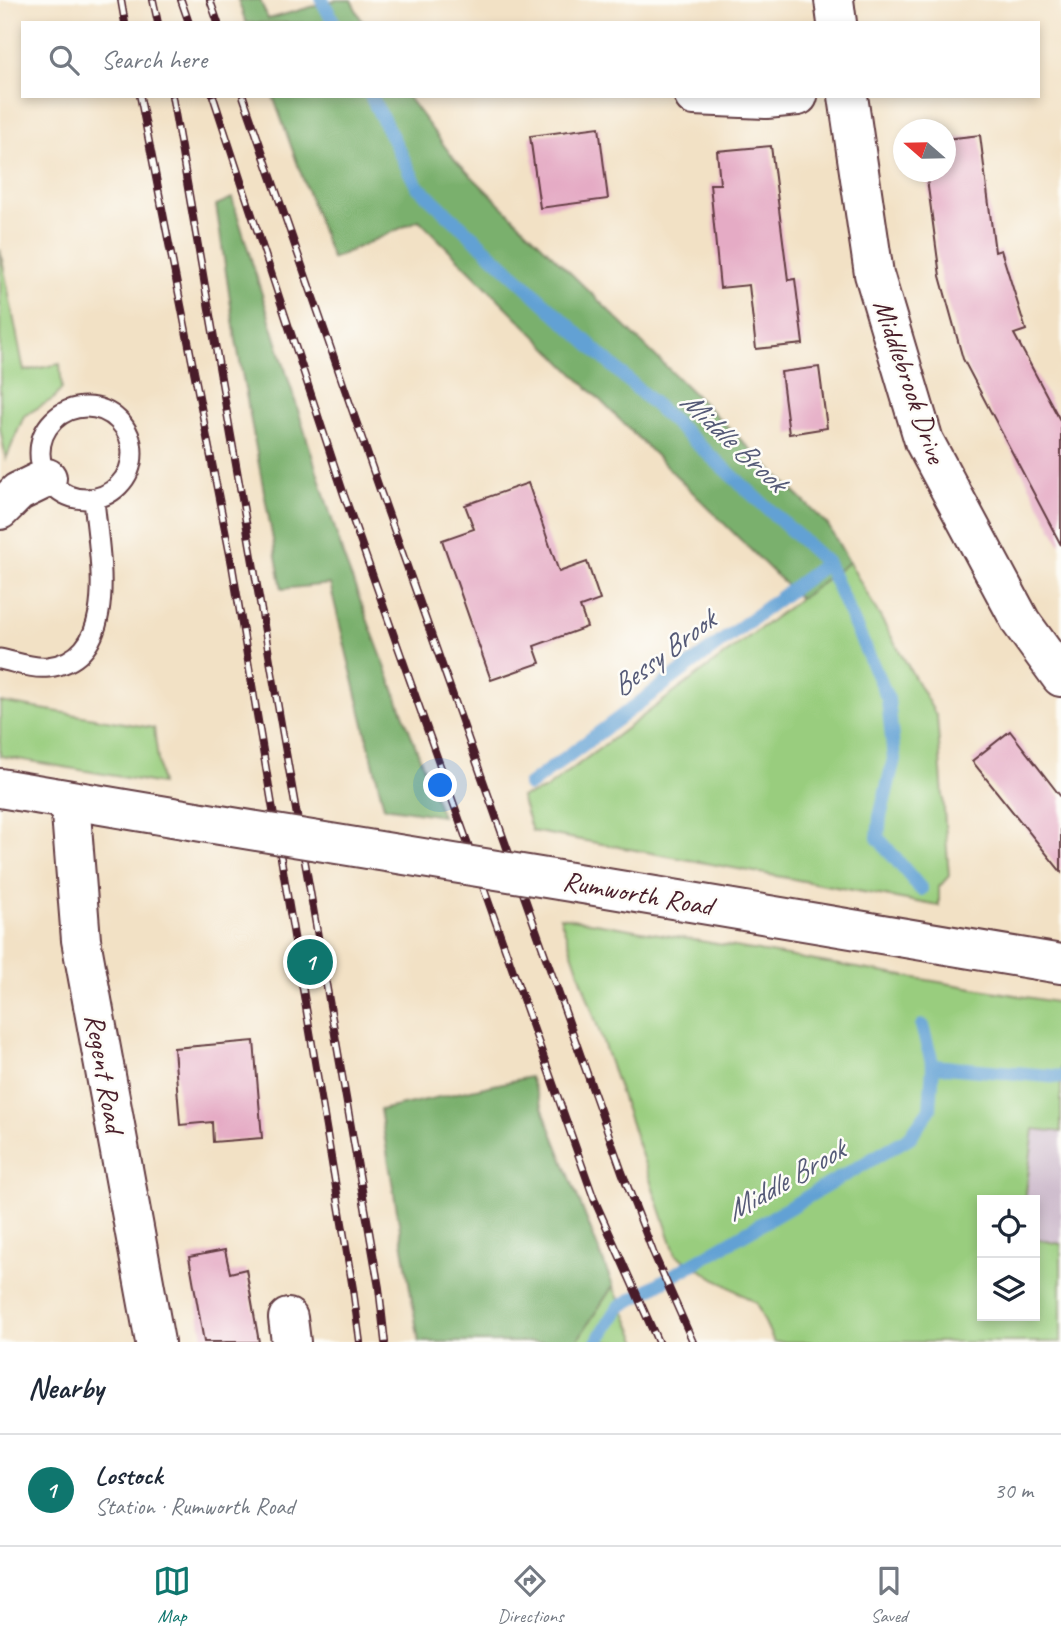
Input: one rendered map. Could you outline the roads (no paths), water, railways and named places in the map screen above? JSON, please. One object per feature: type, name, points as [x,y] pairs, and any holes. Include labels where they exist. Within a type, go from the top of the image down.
[{"type":"street","points":[[834,0],[837,21]]},
{"type":"street","points":[[742,98],[777,98]]},
{"type":"street","name":"Middlebrook Drive","points":[[848,98],[874,274],[924,441],[1021,622],[1061,677]]},
{"type":"street","points":[[0,510],[18,492],[47,478]]},
{"type":"street","name":"Rumworth Road","points":[[0,788],[1061,964]]},
{"type":"street","name":"Regent Road","points":[[70,801],[81,940],[155,1342]]},
{"type":"lane","points":[[88,407],[103,410],[115,417],[126,429],[131,442],[132,458],[120,485],[108,494],[94,499],[78,499],[64,494],[47,478],[40,456],[41,441],[48,427],[59,416],[72,409],[88,407]]},
{"type":"lane","points":[[0,659],[46,667],[69,662],[85,648],[97,626],[102,600],[94,499]]},
{"type":"waterway","name":"Middle Brook","points":[[322,0],[333,21]]},
{"type":"waterway","name":"Middle Brook","points":[[372,98],[417,186],[827,563],[888,699],[894,759],[880,817],[878,838],[921,889]]},
{"type":"waterway","name":"Bessy Brook","points":[[529,785],[827,563]]},
{"type":"waterway","name":"Middle Brook","points":[[597,1342],[619,1307],[910,1137],[930,1109],[933,1066],[922,1026]]},
{"type":"waterway","points":[[933,1066],[1061,1077]]},
{"type":"railway","points":[[121,0],[125,21]]},
{"type":"railway","points":[[153,0],[158,21]]},
{"type":"railway","points":[[181,0],[188,21]]},
{"type":"railway","points":[[210,0],[217,21]]},
{"type":"railway","points":[[140,98],[232,565],[360,1342]]},
{"type":"railway","points":[[172,98],[379,1288],[385,1342]]},
{"type":"railway","points":[[214,98],[344,495],[594,1199],[658,1342]]},
{"type":"railway","points":[[244,98],[622,1172],[653,1252],[693,1342]]},
{"type":"place","name":"Lostock","points":[[310,962]]}]
